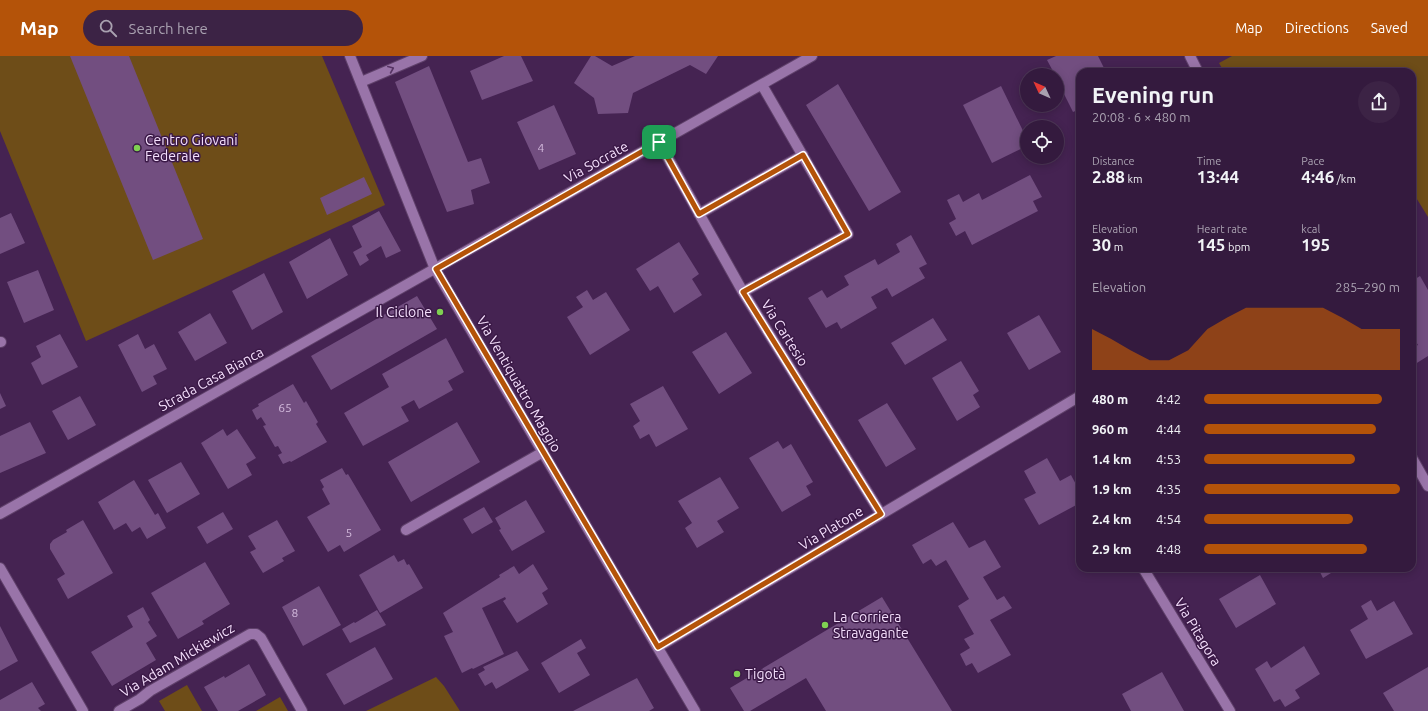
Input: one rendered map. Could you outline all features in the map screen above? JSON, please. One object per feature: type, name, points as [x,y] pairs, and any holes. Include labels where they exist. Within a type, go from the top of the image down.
[{"type":"street","name":"Via Ventiquattro Maggio","points":[[350,56],[436,269],[695,711]]},
{"type":"street","points":[[361,82],[422,56]]},
{"type":"street","name":"Via Socrate","points":[[436,269],[812,56]]},
{"type":"street","points":[[1190,56],[1196,68]]},
{"type":"street","points":[[743,292],[848,234],[762,84]]},
{"type":"street","name":"Via Cartesio","points":[[659,142],[743,292],[881,514]]},
{"type":"street","points":[[699,214],[803,155]]},
{"type":"street","name":"Strada Casa Bianca","points":[[0,514],[436,269]]},
{"type":"street","name":"Via Platone","points":[[658,647],[1076,398]]},
{"type":"street","points":[[406,530],[543,452]]},
{"type":"street","points":[[1416,465],[1428,486]]},
{"type":"street","points":[[0,568],[83,711]]},
{"type":"street","name":"Via Pitagora","points":[[1145,572],[1230,711]]},
{"type":"street","name":"Via Adam Mickiewicz","points":[[119,711],[150,691],[250,634],[256,634],[261,638],[302,711]]},
{"type":"shaded area","points":[[0,56],[322,56],[385,205],[86,341],[0,131]]},
{"type":"shaded area","points":[[1232,56],[1428,56],[1428,217],[1416,198],[1416,68],[1222,68],[1219,63]]},
{"type":"shaded area","points":[[436,677],[444,686],[460,711],[366,711]]},
{"type":"shaded area","points":[[187,685],[202,711],[165,711],[159,701]]},
{"type":"shaded area","points":[[280,697],[288,711],[256,711]]},
{"type":"building","name":"Centro Giovani Federale","points":[[70,56],[129,56],[203,239],[153,260]]},
{"type":"building","points":[[504,56],[521,56],[533,81],[482,100],[470,71]]},
{"type":"building","points":[[591,56],[595,56],[612,66],[635,56],[718,56],[706,74],[690,65],[633,93],[628,113],[598,114],[594,98],[574,83]]},
{"type":"building","points":[[1056,56],[1098,56],[1104,68],[1076,68],[1076,111],[1073,112],[1064,94],[1064,68],[1051,68],[1047,60]]},
{"type":"building","points":[[429,66],[468,162],[481,158],[490,183],[471,190],[474,204],[447,212],[395,82]]},
{"type":"building","points":[[838,84],[901,192],[869,211],[806,105]]},
{"type":"building","points":[[1001,86],[1020,125],[1020,149],[992,163],[963,105]]},
{"type":"building","points":[[554,105],[576,154],[539,170],[517,122]]},
{"type":"building","points":[[1030,175],[1042,197],[1033,201],[1038,211],[972,245],[965,231],[956,236],[949,223],[956,219],[947,200],[959,194],[963,202],[979,193],[982,200]]},
{"type":"building","points":[[364,177],[372,194],[327,215],[320,198]]},
{"type":"building","points":[[379,211],[401,251],[386,258],[381,246],[366,255],[369,260],[360,266],[353,252],[362,247],[352,226]]},
{"type":"building","points":[[11,213],[25,243],[0,254],[0,218]]},
{"type":"building","points":[[911,235],[927,264],[919,268],[925,278],[892,297],[887,288],[871,297],[877,308],[841,329],[837,322],[826,328],[808,298],[822,290],[827,298],[849,285],[844,276],[875,259],[878,265],[900,252],[896,244]]},
{"type":"building","points":[[330,238],[348,275],[307,299],[289,262]]},
{"type":"building","points":[[679,242],[699,274],[692,279],[702,295],[674,313],[658,286],[650,291],[636,269]]},
{"type":"building","points":[[38,270],[54,310],[24,323],[7,282]]},
{"type":"building","points":[[264,273],[283,312],[252,330],[232,291]]},
{"type":"building","points":[[1420,276],[1428,290],[1428,356],[1416,364],[1416,346],[1418,345],[1416,342],[1416,278]]},
{"type":"building","points":[[587,290],[593,300],[606,292],[630,330],[590,355],[567,317],[583,307],[576,297]]},
{"type":"building","points":[[417,296],[437,329],[331,390],[311,356]]},
{"type":"building","points":[[210,313],[227,343],[195,361],[178,332]]},
{"type":"building","points":[[1039,315],[1061,352],[1029,370],[1007,333]]},
{"type":"building","points":[[933,318],[947,340],[905,365],[891,343]]},
{"type":"building","points":[[726,332],[752,373],[719,394],[692,352]]},
{"type":"building","points":[[60,334],[78,367],[42,385],[31,363],[41,357],[36,346]]},
{"type":"building","points":[[138,334],[145,349],[154,344],[167,369],[153,376],[157,384],[142,392],[118,345]]},
{"type":"building","points":[[446,338],[464,372],[448,381],[453,390],[419,409],[414,400],[401,407],[409,421],[363,446],[344,413],[389,387],[382,374]]},
{"type":"building","points":[[961,361],[979,391],[973,395],[980,407],[957,421],[932,378]]},
{"type":"building","points":[[293,384],[304,403],[306,401],[318,422],[316,424],[327,442],[291,462],[290,461],[283,464],[278,455],[282,453],[278,446],[275,447],[263,426],[266,425],[261,417],[257,420],[252,410],[259,406],[258,404]]},
{"type":"building","points":[[663,386],[688,429],[656,447],[649,434],[640,439],[633,426],[640,421],[630,404]]},
{"type":"building","points":[[0,393],[6,406],[0,409]]},
{"type":"building","points":[[80,396],[96,425],[68,440],[52,411]]},
{"type":"building","points":[[887,403],[916,449],[886,467],[858,420]]},
{"type":"building","points":[[30,422],[46,453],[0,473],[0,436]]},
{"type":"building","points":[[457,422],[480,462],[411,502],[388,462]]},
{"type":"building","points":[[223,429],[227,436],[237,429],[256,458],[246,464],[252,475],[228,489],[201,443]]},
{"type":"building","points":[[778,441],[783,449],[791,444],[813,482],[806,486],[811,495],[782,512],[749,458]]},
{"type":"building","points":[[1047,458],[1060,481],[1071,475],[1076,484],[1076,505],[1039,525],[1024,499],[1036,493],[1024,471]]},
{"type":"building","points":[[181,462],[200,494],[167,513],[148,480]]},
{"type":"building","points":[[342,468],[346,475],[348,474],[381,530],[344,552],[340,545],[328,552],[307,517],[330,504],[322,489],[324,487],[320,480]]},
{"type":"building","points":[[720,477],[739,508],[717,521],[724,532],[697,548],[685,528],[692,523],[678,501]]},
{"type":"building","points":[[134,480],[155,515],[158,513],[166,528],[147,539],[140,527],[132,532],[126,523],[114,530],[98,502]]},
{"type":"building","points":[[526,500],[545,532],[512,551],[499,530],[501,529],[495,518]]},
{"type":"building","points":[[484,507],[493,522],[472,534],[463,519]]},
{"type":"building","points":[[223,512],[233,529],[207,544],[197,527]]},
{"type":"building","points":[[83,520],[113,573],[68,599],[57,579],[65,574],[50,549],[50,544],[53,540],[67,532],[66,530]]},
{"type":"building","points":[[277,520],[295,551],[282,558],[284,561],[263,573],[250,552],[256,549],[248,536]]},
{"type":"building","points":[[953,522],[969,548],[985,540],[1001,567],[983,577],[997,600],[1004,596],[1012,608],[990,620],[1011,655],[978,673],[972,663],[966,666],[960,654],[970,648],[964,639],[974,634],[958,606],[969,599],[946,560],[936,566],[931,559],[923,564],[912,545]]},
{"type":"building","points":[[394,555],[398,562],[404,559],[407,565],[409,564],[423,588],[380,613],[359,575]]},
{"type":"building","points":[[205,562],[230,604],[202,621],[204,624],[178,639],[151,593]]},
{"type":"building","points":[[533,564],[548,589],[542,593],[548,604],[517,623],[503,601],[506,599],[505,597],[482,608],[504,654],[462,673],[444,636],[453,632],[443,613],[500,577],[499,575],[514,566],[519,574]]},
{"type":"building","points":[[1320,572],[1333,572],[1323,578]]},
{"type":"building","points":[[1260,575],[1276,604],[1236,628],[1219,599]]},
{"type":"building","points":[[319,586],[341,625],[303,646],[282,607]]},
{"type":"building","points":[[882,597],[952,711],[826,711],[806,678],[750,711],[744,711],[730,688]]},
{"type":"building","points":[[1371,600],[1377,611],[1394,601],[1413,634],[1366,659],[1350,630],[1368,619],[1361,606]]},
{"type":"building","points":[[143,607],[150,620],[148,622],[157,636],[146,643],[156,660],[112,686],[91,652],[133,627],[127,616]]},
{"type":"building","points":[[377,610],[386,625],[350,643],[342,629]]},
{"type":"building","points":[[0,626],[18,661],[0,671]]},
{"type":"building","points":[[581,639],[586,648],[577,653],[590,675],[559,693],[541,663]]},
{"type":"building","points":[[1304,646],[1320,674],[1295,690],[1300,698],[1285,707],[1280,699],[1274,702],[1255,669],[1267,661],[1271,668]]},
{"type":"building","points":[[375,647],[393,679],[344,705],[326,674]]},
{"type":"building","points":[[517,651],[529,670],[496,689],[492,682],[485,686],[478,674],[485,670],[483,667]]},
{"type":"building","points":[[249,664],[266,695],[238,711],[218,711],[204,687],[224,676],[225,678]]},
{"type":"building","points":[[1428,667],[1428,711],[1394,711],[1383,693]]},
{"type":"building","points":[[1162,672],[1184,711],[1131,711],[1122,694]]},
{"type":"building","points":[[637,678],[654,708],[649,711],[573,711]]},
{"type":"building","points":[[32,682],[45,704],[38,708],[41,711],[0,711],[0,700]]},
{"type":"place","name":"Centro Giovani Federale","points":[[137,148]]},
{"type":"place","name":"Il Ciclone","points":[[440,312]]},
{"type":"place","name":"La Corriera Stravagante","points":[[825,625]]},
{"type":"place","name":"Tigotà","points":[[737,674]]},
{"type":"route","points":[[659,142],[699,214],[803,155],[848,234],[743,292],[881,514],[658,647],[436,269],[659,142]]}]
